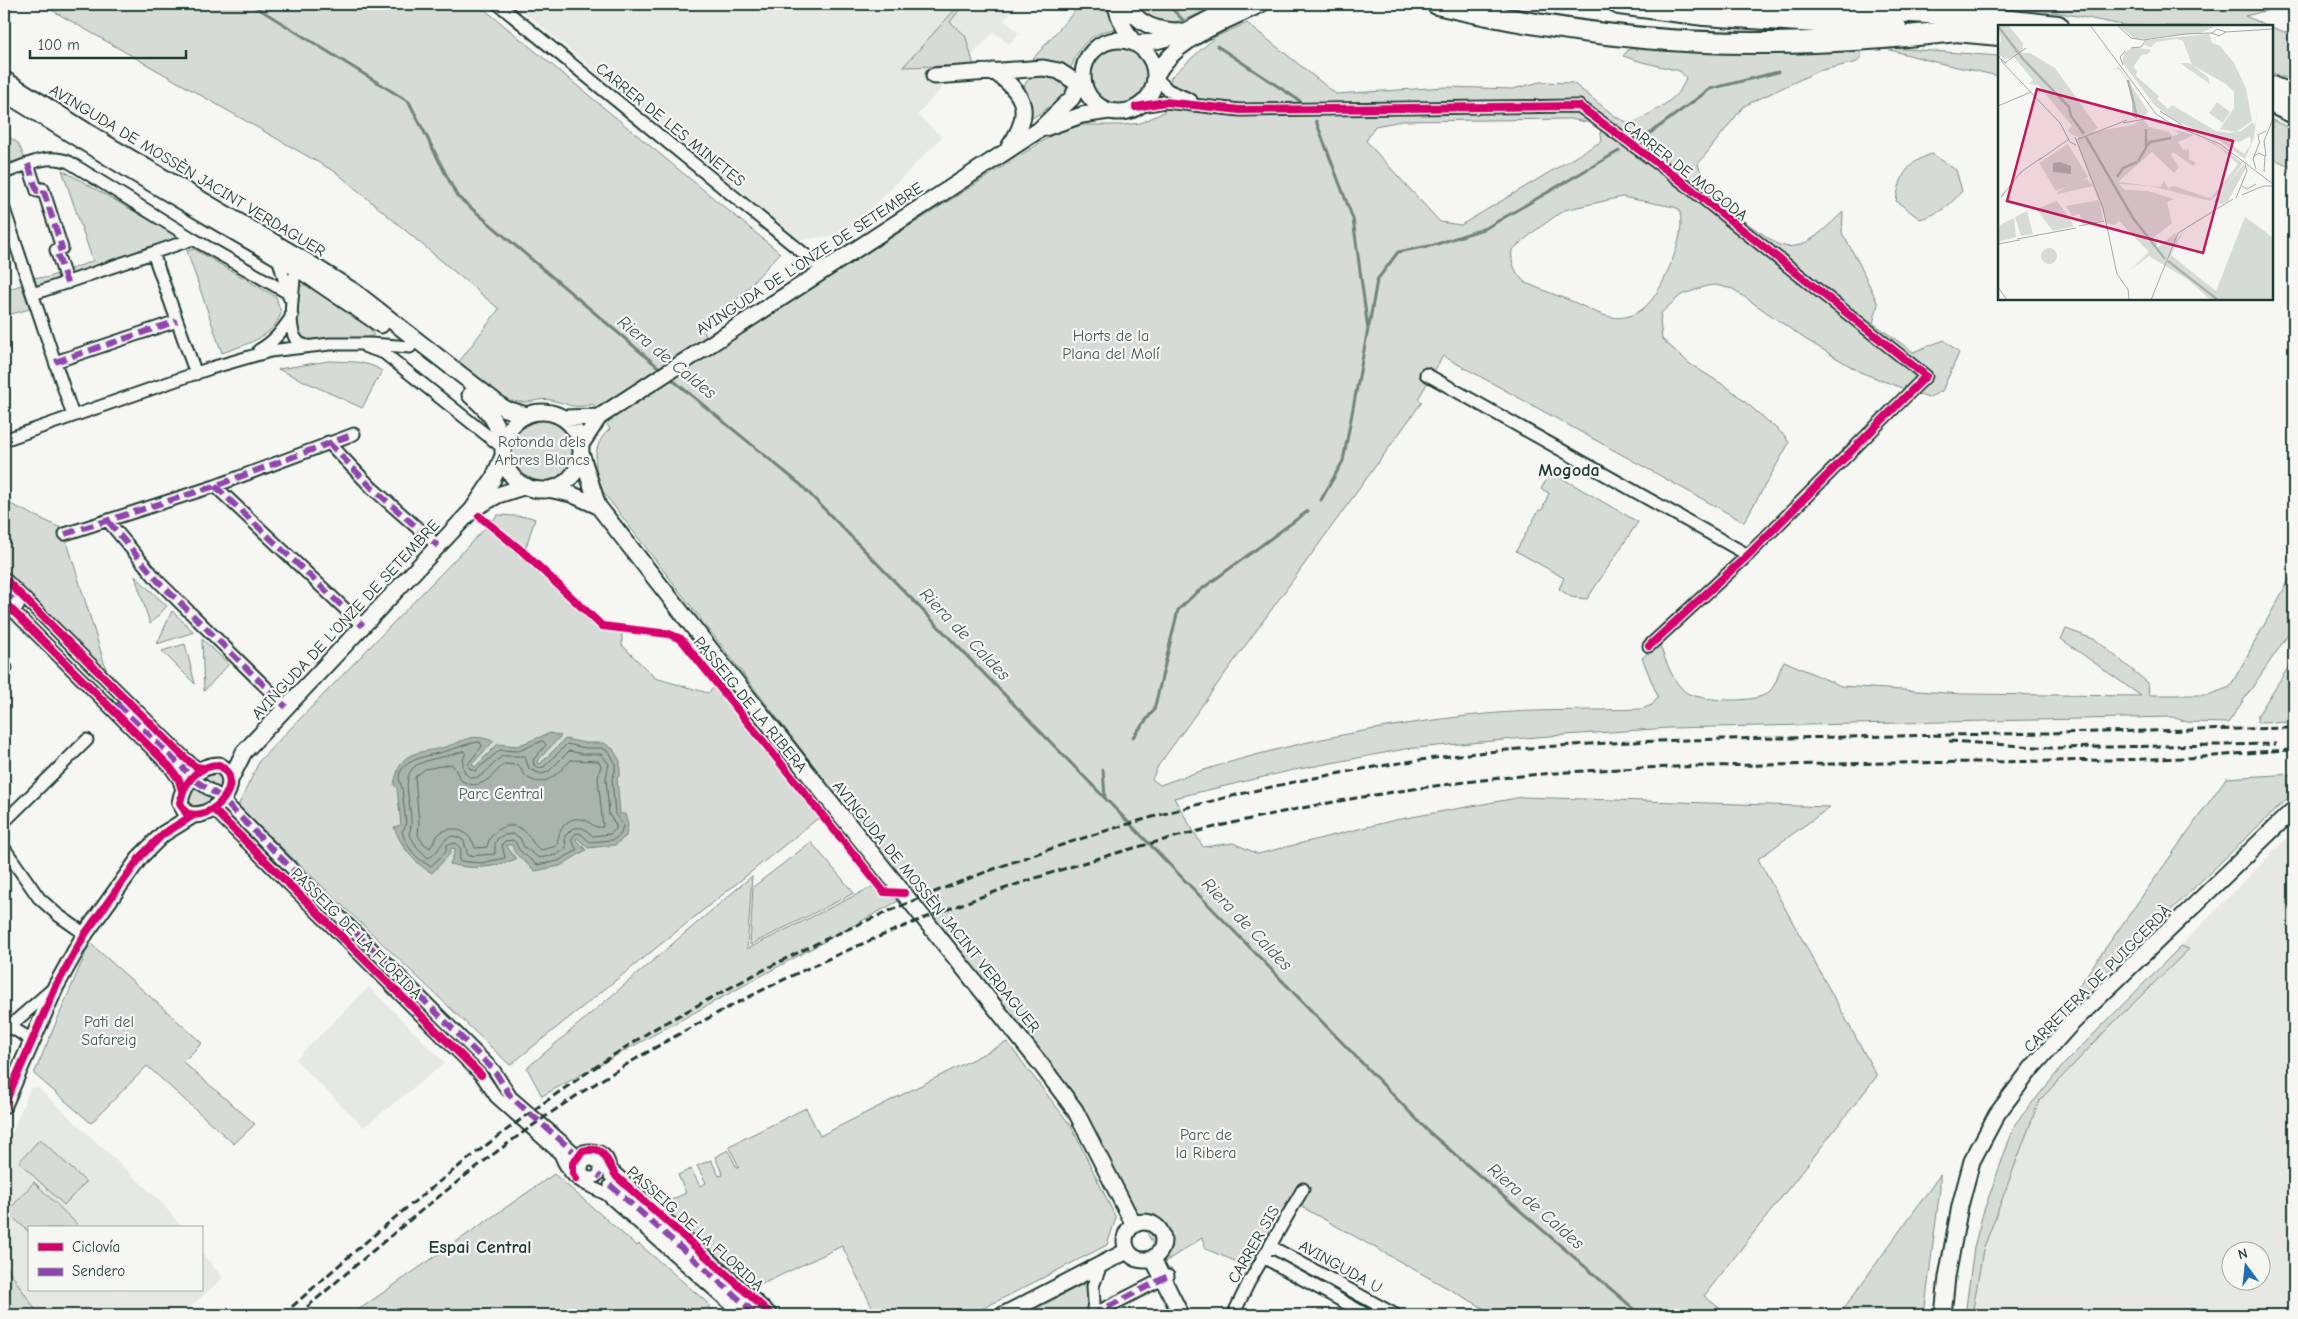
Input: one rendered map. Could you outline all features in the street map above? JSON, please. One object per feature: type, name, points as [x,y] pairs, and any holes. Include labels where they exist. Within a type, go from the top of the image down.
[{"type":"highway","points":[[1436,4],[1560,28],[1620,36],[1695,42],[1764,44],[1839,41],[1957,31]]},
{"type":"highway","points":[[1619,4],[1666,11],[1743,18],[1998,35]]},
{"type":"highway","points":[[1765,4],[1946,14]]},
{"type":"highway","points":[[1883,4],[1946,14],[2049,25]]},
{"type":"highway","points":[[2273,87],[2294,96]]},
{"type":"highway","points":[[2273,103],[2294,113]]},
{"type":"main road","points":[[1116,4],[1117,13],[1134,43]]},
{"type":"main road","points":[[1126,4],[1131,13],[1150,27],[1164,31],[1185,31]]},
{"type":"main road","points":[[1134,43],[1157,42],[1185,31],[1236,4]]},
{"type":"main road","points":[[934,76],[1052,69],[1081,81],[1091,99],[1109,111],[1125,111],[1136,108],[1149,96],[1155,77],[1165,59],[1180,47],[1261,4]]},
{"type":"main road","points":[[1081,81],[1088,58],[1100,45],[1112,40],[1125,40],[1134,43],[1144,50],[1150,59],[1155,77]]},
{"type":"main road","points":[[993,71],[1016,88],[1023,105],[1021,126],[1007,151]]},
{"type":"main road","name":"AVINGUDA DE MOSSÈN JACINT VERDAGUER","points":[[4,79],[112,147],[311,264],[354,292],[492,400],[505,409],[527,415]]},
{"type":"main road","name":"AVINGUDA DE L'ONZE DE SETEMBRE","points":[[580,449],[599,417],[1039,130],[1068,103],[1081,81]]},
{"type":"main road","name":"AVINGUDA DE MOSSÈN JACINT VERDAGUER","points":[[4,93],[134,173],[278,257],[407,344],[486,408],[498,428],[503,452]]},
{"type":"main road","name":"AVINGUDA DE L'ONZE DE SETEMBRE","points":[[1039,130],[1082,115],[1109,111]]},
{"type":"main road","points":[[563,418],[572,427],[580,449],[574,472],[567,480],[548,489],[526,486],[513,477],[503,452],[510,428],[527,415],[549,413],[563,418],[599,417]]},
{"type":"main road","name":"AVINGUDA DE MOSSÈN JACINT VERDAGUER","points":[[580,449],[598,506],[1075,1110],[1134,1224]]},
{"type":"main road","name":"AVINGUDA DE L'ONZE DE SETEMBRE","points":[[216,802],[223,799],[244,752],[472,510],[493,479],[503,452]]},
{"type":"main road","name":"AVINGUDA DE L'ONZE DE SETEMBRE","points":[[472,510],[498,495],[526,486]]},
{"type":"main road","name":"AVINGUDA DE MOSSÈN JACINT VERDAGUER","points":[[548,489],[571,494],[598,506]]},
{"type":"main road","name":"AVINGUDA DE L'ONZE DE SETEMBRE","points":[[199,775],[244,752]]},
{"type":"main road","points":[[218,765],[228,772],[230,780]]},
{"type":"main road","points":[[163,834],[186,783],[199,775]]},
{"type":"main road","points":[[181,796],[186,813],[192,816]]},
{"type":"main road","points":[[4,1104],[56,986],[85,934],[131,869],[163,834],[192,816],[201,815],[216,802]]},
{"type":"main road","name":"CARRETERA DE PUIGCERDÀ","points":[[1943,1315],[1947,1277],[1963,1193],[1972,1161],[1997,1114],[2031,1069],[2070,1026],[2294,809]]},
{"type":"main road","points":[[1146,1222],[1157,1227],[1163,1238],[1162,1250],[1153,1258],[1138,1260],[1127,1251],[1125,1236],[1134,1224],[1146,1222]]},
{"type":"main road","points":[[1003,1315],[1127,1251]]},
{"type":"main road","points":[[1153,1258],[1166,1277],[1181,1315]]},
{"type":"street","name":"CARRER DE LES MINETES","points":[[498,4],[824,270]]},
{"type":"street","name":"CARRER DE MOGODA","points":[[1155,77],[1168,90],[1202,105]]},
{"type":"street","name":"CARRER DE MOGODA","points":[[1136,108],[1165,102],[1240,110],[1579,106],[1678,179],[1926,376],[1748,555]]},
{"type":"street","points":[[4,173],[44,158],[56,158],[77,167],[192,239],[288,293]]},
{"type":"street","points":[[28,164],[37,191],[43,189],[62,248],[56,250],[67,283]]},
{"type":"street","points":[[4,209],[74,416]]},
{"type":"street","points":[[33,294],[192,239]]},
{"type":"street","points":[[153,252],[196,374]]},
{"type":"street","name":"AVINGUDA DE MOSSÈN JACINT VERDAGUER","points":[[278,257],[292,313]]},
{"type":"street","name":"AVINGUDA DE MOSSÈN JACINT VERDAGUER","points":[[299,272],[308,270],[341,290],[354,292]]},
{"type":"street","points":[[299,272],[294,277],[292,313],[294,337],[302,345],[310,346]]},
{"type":"street","name":"AVINGUDA DE MOSSÈN JACINT VERDAGUER","points":[[376,309],[380,317],[395,329],[407,344]]},
{"type":"street","points":[[244,358],[269,345],[278,336],[292,313]]},
{"type":"street","points":[[55,362],[177,321]]},
{"type":"street","points":[[4,440],[196,374],[270,351],[310,346],[407,344]]},
{"type":"street","points":[[352,345],[371,348],[384,354],[503,452]]},
{"type":"street","points":[[1426,374],[1748,555],[1649,646]]},
{"type":"street","points":[[65,534],[215,486],[328,442],[354,434]]},
{"type":"street","points":[[328,442],[390,505],[438,546]]},
{"type":"street","points":[[215,486],[363,626]]},
{"type":"street","points":[[108,521],[158,581],[286,707]]},
{"type":"street","name":"PASSEIG DE LA FLORIDA","points":[[4,578],[196,767],[216,802],[481,1076],[496,1097],[560,1154],[565,1167],[576,1179],[585,1186],[592,1187],[606,1194],[742,1315]]},
{"type":"street","points":[[4,591],[187,772]]},
{"type":"street","points":[[4,602],[170,767],[179,780],[181,796]]},
{"type":"street","points":[[4,822],[86,740]]},
{"type":"street","name":"PASSEIG DE LA FLORIDA","points":[[228,805],[494,1070],[511,1097],[578,1158],[585,1176],[593,1178],[600,1176]]},
{"type":"street","points":[[4,848],[39,898],[58,916],[85,934]]},
{"type":"street","points":[[32,1040],[5,1027],[56,986]]},
{"type":"street","name":"PASSEIG DE LA FLORIDA","points":[[578,1158],[583,1151],[598,1150],[605,1154],[611,1169],[772,1315]]},
{"type":"street","name":"PASSEIG DE LA FLORIDA","points":[[560,1154],[578,1158]]},
{"type":"street","points":[[576,1179],[572,1168],[578,1158]]},
{"type":"street","name":"PASSEIG DE LA FLORIDA","points":[[592,1187],[606,1181],[610,1176],[611,1169]]},
{"type":"street","name":"PASSEIG DE LA FLORIDA","points":[[610,1185],[757,1315]]},
{"type":"street","name":"CARRER SIS","points":[[1233,1315],[1263,1257],[1303,1189]]},
{"type":"street","name":"AVINGUDA U","points":[[1270,1246],[1382,1312],[1396,1315]]},
{"type":"street","name":"AVINGUDA U","points":[[1263,1257],[1367,1315]]},
{"type":"street","points":[[1092,1315],[1094,1286],[1101,1265]]},
{"type":"street","points":[[1092,1315],[1166,1277]]},
{"type":"shaded area","points":[[514,4],[1019,4],[1004,20],[1019,33],[1009,44],[994,32],[917,115],[942,137],[846,234],[800,240]]},
{"type":"shaded area","points":[[2294,831],[2294,1315],[1965,1315],[1974,1247],[1983,1213],[2015,1124],[2065,1063]]},
{"type":"shaded area","points":[[369,987],[445,1063],[364,1127],[295,1060]]},
{"type":"shaded area","points":[[38,1088],[162,1203],[180,1226],[28,1226],[28,1292],[202,1292],[202,1253],[223,1278],[181,1315],[39,1315],[4,1263],[4,1152],[30,1089]]},
{"type":"green space","points":[[41,4],[478,4],[780,253],[716,322],[703,328],[712,352],[1054,134],[1081,125],[1141,123],[1164,112],[1171,77],[1215,37],[1247,23],[1336,94],[1446,87],[1513,89],[1540,82],[1573,83],[1616,117],[1631,124],[1671,100],[1686,78],[1680,71],[1623,56],[1629,49],[1857,48],[1862,55],[1857,62],[1818,71],[1744,106],[1698,164],[1703,180],[1710,185],[1732,213],[1777,244],[1796,246],[1805,243],[1821,232],[1843,212],[1842,233],[1859,263],[1878,304],[1873,323],[1913,352],[1944,340],[1959,353],[1942,391],[1928,398],[1860,372],[1805,339],[1733,289],[1715,285],[1681,295],[1661,313],[1662,339],[1690,364],[1730,389],[1785,436],[1789,443],[1744,522],[1443,356],[1418,399],[1422,402],[1158,766],[1152,779],[1160,785],[1239,759],[1321,739],[1403,724],[1505,712],[1641,709],[1652,705],[1658,697],[1642,658],[1659,644],[1673,677],[1682,689],[1694,696],[1704,698],[1742,700],[1763,696],[1774,685],[1784,661],[1841,686],[1962,694],[2141,696],[2061,639],[2066,629],[2096,640],[2148,683],[2149,695],[2208,695],[2230,687],[2294,571],[2294,626],[2228,723],[2187,722],[2172,717],[1669,728],[1536,737],[1405,749],[1289,771],[1174,798],[1203,847],[1233,843],[1258,854],[1395,820],[1522,797],[1830,807],[1758,859],[1877,1076],[1704,1296],[1728,1315],[1496,1315],[1302,1207],[1288,1202],[1249,1267],[1206,1249],[1202,1238],[1163,1263],[1092,1128],[1059,1074],[912,893],[603,492],[597,476],[597,450],[599,443],[610,429],[593,404],[572,406],[547,400],[515,402],[497,394],[481,382],[459,362],[499,309],[337,173]],"holes":[[[1570,119],[1591,123],[1600,128],[1602,141],[1461,225],[1440,222],[1366,141],[1375,126],[1402,121]],[[1622,197],[1674,207],[1679,209],[1681,217],[1679,240],[1674,254],[1659,289],[1645,307],[1627,317],[1615,318],[1603,315],[1526,283],[1520,277],[1513,264],[1512,250],[1536,230],[1564,210]]]},
{"type":"green space","points":[[960,4],[964,4],[950,22],[965,35],[974,65],[903,67]]},
{"type":"green space","points":[[1081,4],[1111,4],[1116,29],[1100,33],[1088,41],[1078,53],[1071,68],[1049,60],[1031,61]]},
{"type":"green space","points":[[1137,4],[1218,4],[1186,19],[1164,23],[1154,21],[1145,15]]},
{"type":"green space","points":[[1983,4],[2293,4],[2245,16],[2267,25],[2123,25],[2061,13]]},
{"type":"green space","points":[[2273,27],[2294,36],[2294,81],[2273,73]]},
{"type":"green space","points":[[1119,40],[1139,46],[1149,56],[1155,76],[1149,96],[1139,106],[1119,112],[1099,106],[1089,96],[1083,76],[1089,56],[1099,46]]},
{"type":"green space","points":[[1879,47],[1998,56],[1998,76]]},
{"type":"green space","points":[[1033,77],[1054,78],[1062,82],[1067,91],[1058,101],[1031,119],[1028,118],[1023,91],[1026,82]]},
{"type":"green space","points":[[2273,120],[2294,130],[2294,168],[2273,158]]},
{"type":"green space","points":[[4,134],[18,143],[25,159],[53,151],[54,153],[4,170]]},
{"type":"green space","points":[[1932,154],[1956,170],[1962,191],[1944,209],[1920,219],[1896,201],[1900,184],[1906,171],[1916,161]]},
{"type":"green space","points":[[62,170],[179,237],[36,289],[31,277],[46,278],[93,261]]},
{"type":"green space","points":[[194,249],[276,297],[281,313],[272,329],[257,339],[222,353],[187,251]]},
{"type":"green space","points":[[306,284],[368,326],[374,335],[364,339],[304,342],[298,329],[297,308],[299,287]]},
{"type":"green space","points":[[21,285],[30,309],[4,316],[4,291]]},
{"type":"green space","points":[[329,361],[363,363],[382,371],[362,408],[278,369]]},
{"type":"green space","name":"Rotonda dels Arbres Blancs","points":[[535,413],[549,413],[563,419],[574,430],[580,444],[577,466],[569,478],[549,489],[535,489],[521,483],[510,472],[504,458],[504,444],[510,430],[521,419]]},
{"type":"green space","points":[[1551,472],[1638,522],[1587,599],[1571,597],[1559,589],[1564,578],[1516,551],[1539,510],[1542,510],[1549,493],[1541,489]]},
{"type":"green space","points":[[4,501],[63,529],[107,672],[4,574]]},
{"type":"green space","name":"Parc Central","points":[[498,515],[535,519],[525,550],[602,622],[622,627],[622,645],[655,678],[708,693],[720,682],[822,815],[510,1065],[238,806],[260,760]]},
{"type":"green space","points":[[135,576],[167,606],[150,624]]},
{"type":"green space","points":[[172,611],[194,632],[157,644]]},
{"type":"green space","points":[[202,639],[229,664],[204,691]]},
{"type":"green space","points":[[185,644],[195,684],[162,651]]},
{"type":"green space","points":[[2294,658],[2294,722],[2257,723],[2258,715]]},
{"type":"green space","points":[[218,773],[224,785],[207,807],[189,810],[186,794],[203,776]]},
{"type":"green space","points":[[2294,774],[2294,792],[2051,1025],[2226,778]]},
{"type":"green space","points":[[811,842],[854,893],[750,945],[753,887]]},
{"type":"green space","points":[[752,876],[747,949],[874,886],[900,900],[542,1096],[527,1068]]},
{"type":"green space","name":"Pati del Safareig","points":[[90,943],[202,1043],[183,1062],[255,1124],[234,1144],[147,1066],[91,1123],[34,1074]]},
{"type":"green space","points":[[2181,946],[2189,949],[2112,1024],[2039,1101],[1983,1250],[1972,1315],[1965,1315],[1974,1247],[1983,1213],[2015,1124],[2065,1063]]},
{"type":"green space","points":[[1007,1042],[1071,1126],[1116,1218],[1107,1245],[970,1315],[876,1315],[842,1246],[754,1288],[660,1205],[686,1193],[678,1175],[691,1169],[700,1186],[706,1183],[697,1166],[711,1160],[719,1176],[723,1175],[715,1157],[728,1150],[737,1168],[739,1167],[729,1146],[806,1108],[820,1136]]},
{"type":"green space","points":[[40,1139],[86,1182],[64,1205],[19,1162]]},
{"type":"green space","points":[[554,1174],[637,1246],[639,1244],[710,1305],[708,1308],[717,1315],[351,1315]]},
{"type":"green space","points":[[1940,1175],[1924,1315],[1839,1315]]},
{"type":"green space","points":[[34,1182],[79,1226],[28,1226],[28,1231],[7,1212]]},
{"type":"green space","points":[[4,1263],[39,1315],[4,1315]]},
{"type":"green space","points":[[1090,1281],[1086,1313],[1083,1315],[1022,1315]]},
{"type":"water","points":[[550,733],[561,736],[537,761],[540,764],[565,739],[585,743],[604,743],[613,749],[620,761],[620,775],[617,778],[620,814],[625,814],[628,825],[626,836],[615,845],[588,848],[577,838],[576,840],[586,850],[560,866],[535,871],[515,853],[512,845],[506,845],[516,859],[483,867],[450,864],[456,849],[451,848],[450,854],[432,873],[409,854],[394,827],[401,825],[397,788],[394,785],[397,773],[405,759],[411,755],[445,747],[468,738],[494,741],[472,764],[475,767],[498,744],[517,746]]},
{"type":"waterway","name":"Riera de Caldes","points":[[251,4],[409,102],[457,196],[663,371]]},
{"type":"waterway","points":[[1170,4],[1172,9],[1183,20]]},
{"type":"waterway","points":[[1217,46],[1300,101]]},
{"type":"waterway","points":[[1649,134],[1710,89],[1778,72]]},
{"type":"waterway","points":[[1316,121],[1353,219],[1368,329],[1343,461],[1321,500]]},
{"type":"waterway","points":[[1369,326],[1377,280],[1398,252],[1434,245],[1486,228],[1619,151]]},
{"type":"waterway","name":"Riera de Caldes","points":[[669,377],[801,485],[1429,1132],[1641,1315]]},
{"type":"waterway","points":[[1133,737],[1154,710],[1178,610],[1195,594],[1308,511]]},
{"type":"waterway","points":[[1103,770],[1105,797]]},
{"type":"railway","points":[[283,1315],[368,1240],[502,1133],[595,1067],[657,1027],[801,951],[910,902],[1062,845],[1140,821],[1218,799],[1378,766],[1459,755],[1556,746],[1702,740],[2294,728]]},
{"type":"railway","points":[[1949,741],[2051,748],[2276,744]]},
{"type":"railway","points":[[298,1315],[399,1229],[503,1147],[576,1096],[681,1033],[791,976],[904,927],[1020,883],[1138,847],[1258,817],[1379,794],[1549,773],[1694,766],[2187,758],[2294,750]]},
{"type":"marked path","points":[[28,164],[37,191],[43,189],[62,248],[56,250],[67,283]]},
{"type":"marked path","points":[[55,362],[177,321]]},
{"type":"marked path","points":[[65,534],[215,486],[354,434]]},
{"type":"marked path","points":[[328,442],[372,488],[438,546]]},
{"type":"marked path","points":[[215,486],[363,626]]},
{"type":"marked path","points":[[108,521],[158,581],[286,707]]},
{"type":"marked path","points":[[4,591],[16,603]]},
{"type":"marked path","points":[[117,704],[187,772]]},
{"type":"marked path","points":[[196,781],[218,795]]},
{"type":"marked path","points":[[228,805],[494,1070],[511,1097],[573,1151]]},
{"type":"marked path","points":[[610,1185],[757,1315]]},
{"type":"marked path","points":[[1092,1315],[1168,1276]]},
{"type":"cycle path","points":[[1136,107],[1165,102],[1240,110],[1579,106],[1671,173],[1926,376],[1748,555],[1649,646]]},
{"type":"cycle path","name":"PASSEIG DE LA RIBERA","points":[[479,516],[522,551],[602,626],[669,634],[681,639],[884,892],[904,893]]},
{"type":"cycle path","points":[[4,578],[185,758],[196,767],[203,768]]},
{"type":"cycle path","points":[[4,602],[170,767],[179,780],[182,790]]},
{"type":"cycle path","points":[[219,765],[227,772],[230,781],[223,799],[216,807],[206,812],[196,815],[186,813],[180,803],[184,789],[192,777],[204,768],[219,765]]},
{"type":"cycle path","points":[[213,809],[481,1075]]},
{"type":"cycle path","points":[[4,1105],[56,986],[85,934],[141,856],[163,834],[192,816]]},
{"type":"cycle path","points":[[576,1179],[573,1173],[573,1163],[583,1151],[597,1150],[602,1153],[617,1177],[772,1315]]},
{"type":"district","name":"Mogoda","points":[[1569,470]]},
{"type":"district","name":"Espai Central","points":[[480,1247]]},
{"type":"park label","name":"Horts de la Plana del Molí","points":[[1111,344]]},
{"type":"park label","name":"Parc de la Ribera","points":[[1206,1143]]}]
